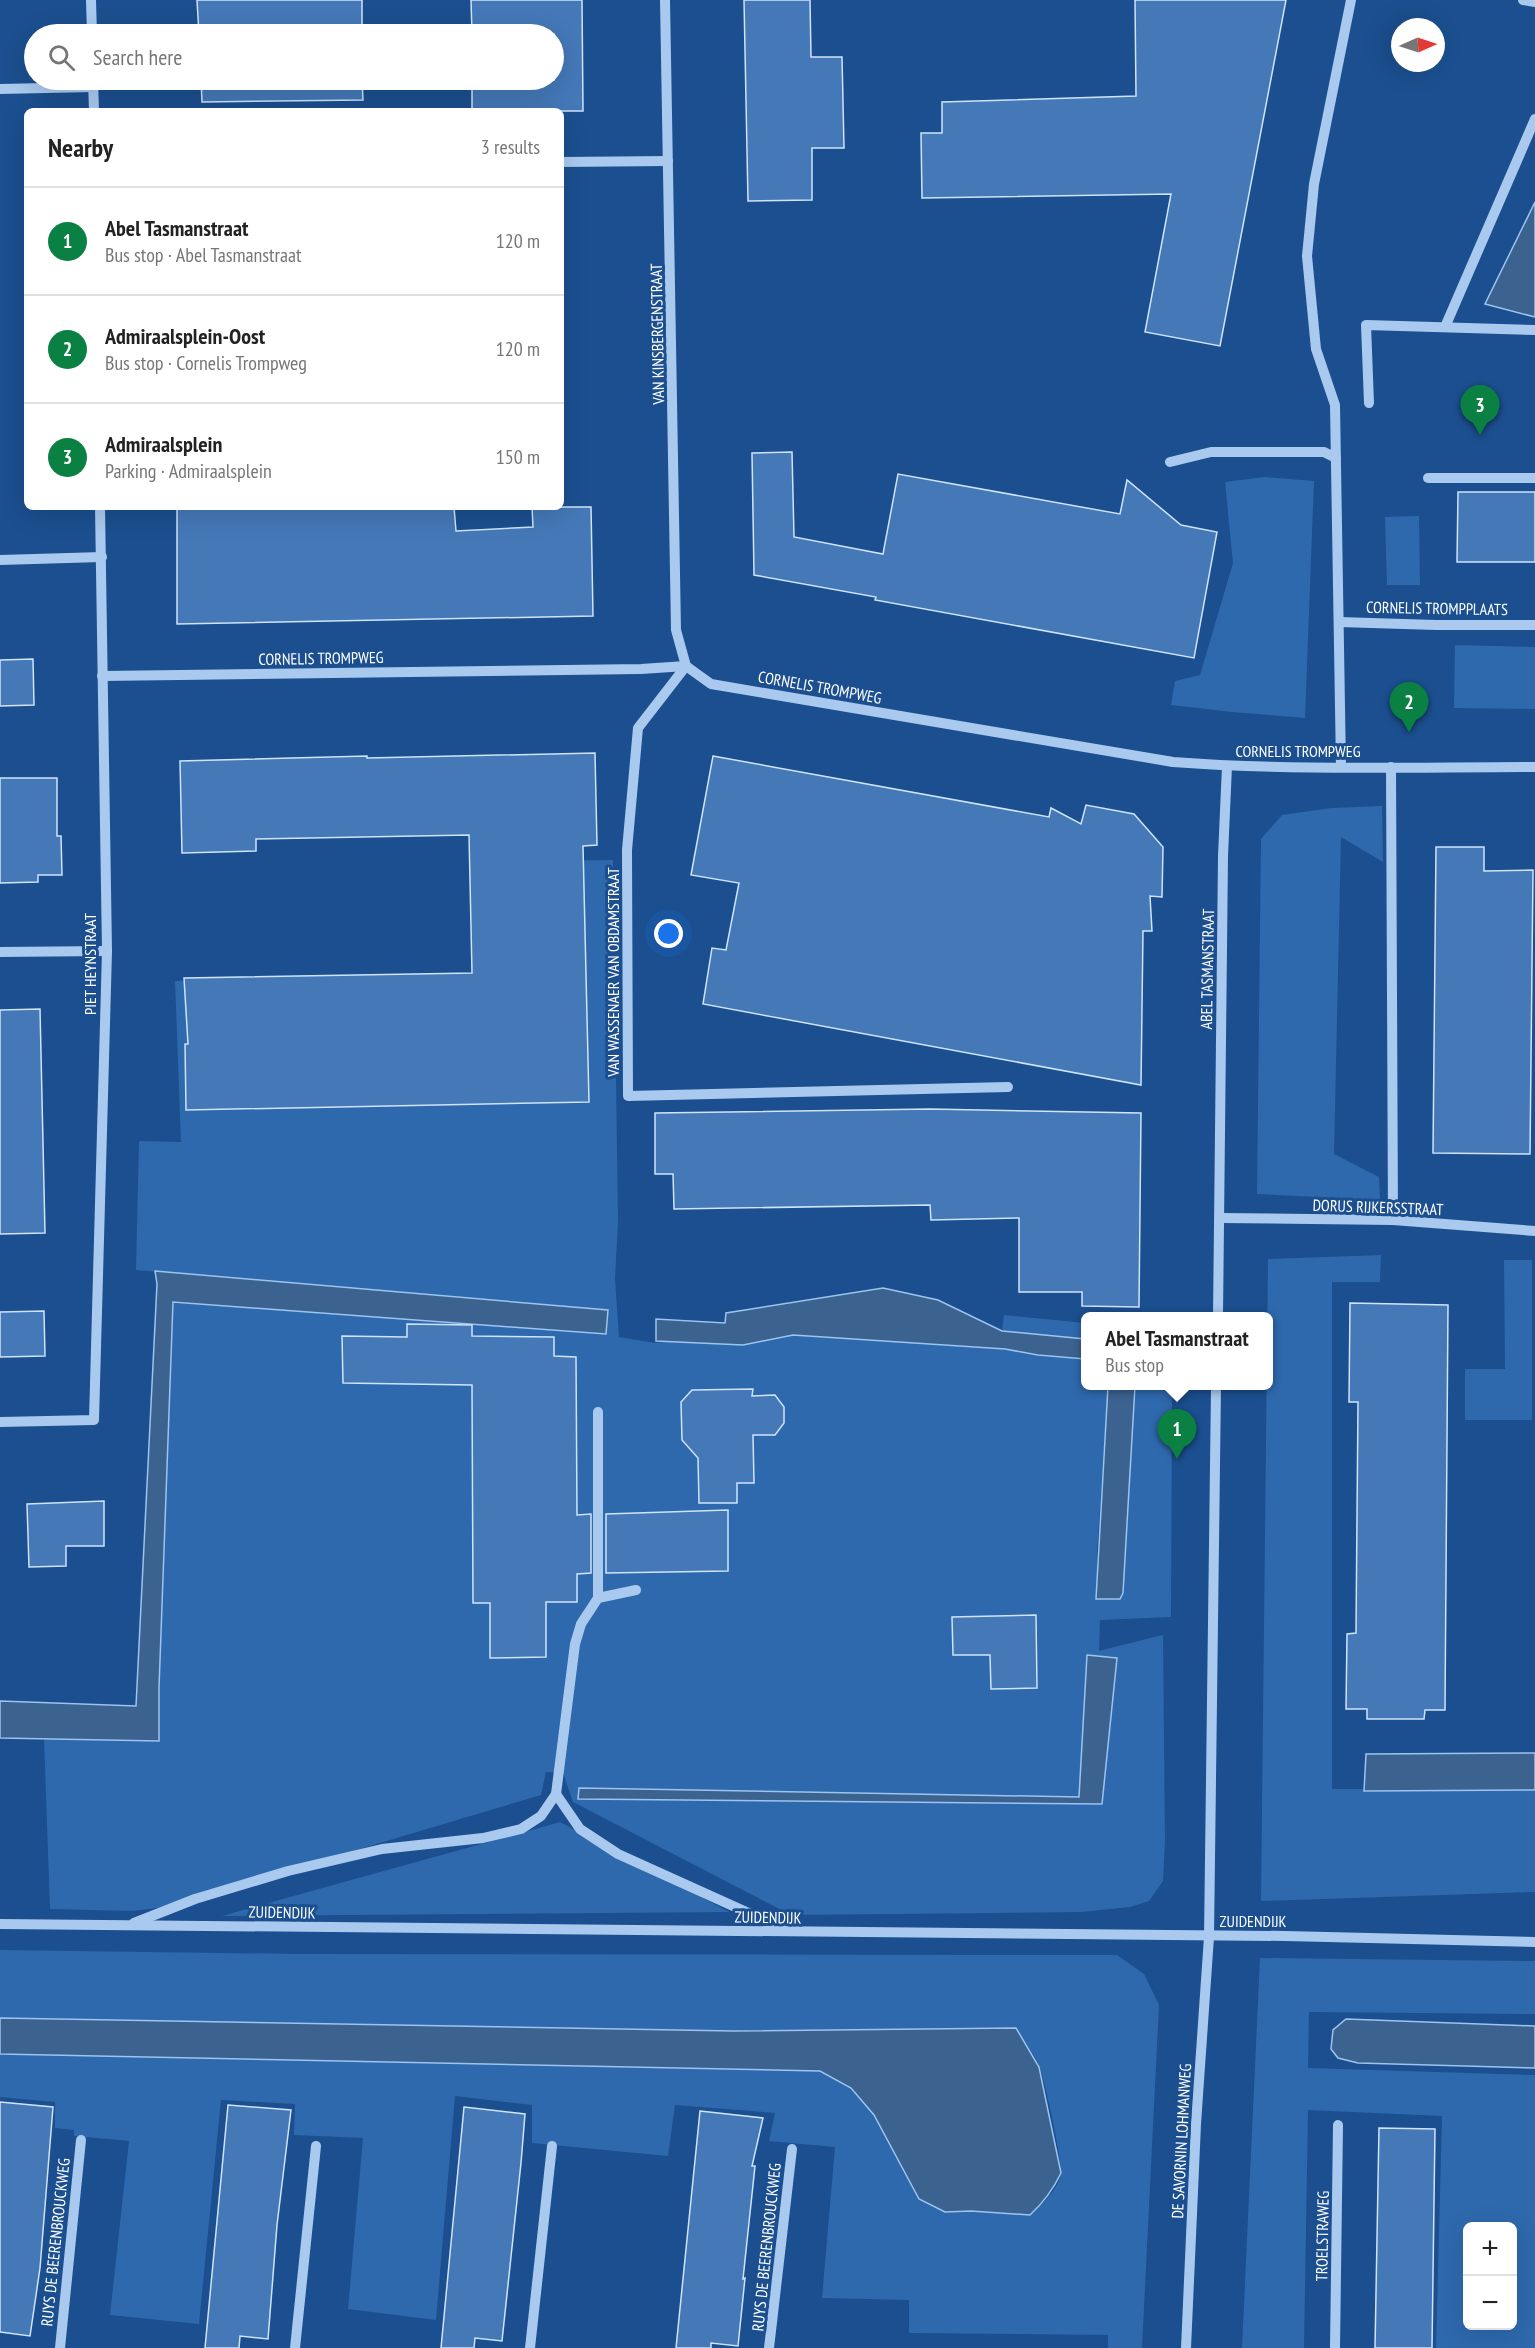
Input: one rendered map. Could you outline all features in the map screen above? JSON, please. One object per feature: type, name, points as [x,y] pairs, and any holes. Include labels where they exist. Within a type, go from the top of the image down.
[{"type":"street","points":[[92,0],[92,24]]},
{"type":"street","name":"VAN KINSBERGENSTRAAT","points":[[665,0],[676,630],[686,666]]},
{"type":"street","points":[[1341,767],[1335,405],[1316,349],[1307,255],[1314,184],[1351,0]]},
{"type":"street","points":[[1524,0],[1535,2]]},
{"type":"street","points":[[0,89],[24,87]]},
{"type":"street","points":[[93,90],[93,108]]},
{"type":"street","points":[[1445,327],[1535,119]]},
{"type":"street","points":[[564,162],[668,161]]},
{"type":"street","points":[[1369,403],[1366,325],[1535,330]]},
{"type":"street","points":[[1170,462],[1211,452],[1324,452],[1336,458]]},
{"type":"street","points":[[1428,478],[1535,478]]},
{"type":"street","name":"PIET HEYNSTRAAT","points":[[0,1422],[94,1420],[107,951],[100,510]]},
{"type":"street","points":[[0,560],[102,557]]},
{"type":"street","name":"CORNELIS TROMPPLAATS","points":[[1339,622],[1535,625]]},
{"type":"street","name":"CORNELIS TROMPWEG","points":[[102,676],[641,669],[686,666],[711,684],[1173,762],[1227,766],[1535,767]]},
{"type":"street","name":"VAN WASSENAER VAN OBDAMSTRAAT","points":[[686,666],[638,728],[627,850],[628,1096],[1008,1087]]},
{"type":"street","name":"ABEL TASMANSTRAAT","points":[[1218,1312],[1223,856],[1227,766]]},
{"type":"street","points":[[1391,766],[1393,1220]]},
{"type":"street","points":[[0,952],[107,951]]},
{"type":"street","name":"DORUS RIJKERSSTRAAT","points":[[1220,1218],[1393,1220],[1535,1231]]},
{"type":"street","points":[[1209,1936],[1216,1390]]},
{"type":"street","points":[[128,1925],[195,1899],[288,1871],[382,1849],[483,1838],[521,1829],[541,1816],[556,1794],[575,1644],[581,1624],[598,1598],[598,1412]]},
{"type":"street","points":[[598,1598],[636,1590]]},
{"type":"street","points":[[556,1794],[580,1829],[618,1854],[791,1933]]},
{"type":"street","name":"ZUIDENDIJK","points":[[0,1924],[1285,1936],[1535,1942]]},
{"type":"street","name":"DE SAVORNIN LOHMANWEG","points":[[1186,2348],[1196,2124],[1209,1936]]},
{"type":"street","name":"TROELSTRAWEG","points":[[1335,2348],[1338,2126]]},
{"type":"street","name":"RUYS DE BEERENBROUCKWEG","points":[[60,2348],[81,2140]]},
{"type":"street","points":[[296,2348],[316,2146]]},
{"type":"street","points":[[530,2348],[552,2146]]},
{"type":"street","name":"RUYS DE BEERENBROUCKWEG","points":[[769,2348],[792,2149]]},
{"type":"shaded area","points":[[1535,202],[1535,317],[1485,304]]},
{"type":"shaded area","points":[[1265,477],[1314,481],[1305,718],[1171,705],[1175,681],[1200,675],[1233,563],[1225,482]]},
{"type":"shaded area","points":[[1419,516],[1420,585],[1387,585],[1385,517]]},
{"type":"shaded area","points":[[1455,645],[1535,647],[1535,709],[1454,708]]},
{"type":"shaded area","points":[[1382,806],[1383,862],[1341,837],[1334,1154],[1379,1177],[1380,1200],[1257,1194],[1261,839],[1282,815],[1331,808]]},
{"type":"shaded area","points":[[613,860],[618,1222],[615,1279],[619,1337],[655,1343],[743,1345],[793,1335],[1005,1349],[1081,1359],[1081,1390],[1108,1390],[1097,1552],[1097,1599],[1120,1599],[1123,1593],[1135,1390],[1172,1390],[1171,1617],[1100,1620],[1099,1651],[1163,1635],[1165,1842],[1163,1881],[1149,1901],[1130,1907],[1082,1912],[791,1915],[573,1802],[563,1773],[546,1772],[541,1795],[165,1907],[133,1911],[50,1909],[44,1738],[159,1741],[173,1302],[606,1334],[608,1310],[136,1270],[139,1141],[181,1142],[175,981],[310,976],[473,975],[471,862]],"holes":[[[1087,1656],[1117,1658],[1102,1804],[579,1788],[1080,1797]]]},
{"type":"shaded area","points":[[1381,1255],[1380,1282],[1332,1282],[1332,1789],[1535,1789],[1535,1892],[1261,1901],[1267,1390],[1273,1390],[1273,1312],[1267,1312],[1268,1259]]},
{"type":"shaded area","points":[[1504,1260],[1532,1260],[1532,1420],[1465,1420],[1465,1369],[1505,1369]]},
{"type":"shaded area","points":[[155,1271],[608,1310],[606,1334],[173,1302],[159,1741],[0,1738],[0,1701],[136,1706],[157,1284]]},
{"type":"shaded area","points":[[883,1288],[938,1300],[1002,1331],[1081,1339],[1081,1359],[1005,1349],[793,1335],[743,1345],[656,1341],[656,1319],[725,1323],[726,1313]]},
{"type":"shaded area","points":[[1004,1315],[1081,1323],[1081,1339],[1002,1331]]},
{"type":"shaded area","points":[[1108,1390],[1135,1390],[1123,1593],[1120,1599],[1096,1599]]},
{"type":"shaded area","points":[[1087,1655],[1117,1658],[1102,1804],[578,1799],[579,1788],[1079,1797]]},
{"type":"shaded area","points":[[1535,1753],[1535,1790],[1364,1791],[1366,1754]]},
{"type":"shaded area","points":[[560,1822],[729,1912],[222,1916]]},
{"type":"shaded area","points":[[0,1950],[302,1954],[1117,1955],[1144,1974],[1159,2005],[1142,2348],[1108,2348],[1108,2335],[909,2333],[909,2300],[822,2298],[835,2147],[769,2141],[775,2113],[675,2105],[668,2156],[532,2143],[532,2105],[455,2096],[436,2320],[348,2309],[363,2138],[294,2135],[295,2104],[221,2100],[199,2324],[110,2315],[129,2141],[74,2136],[74,2130],[55,2128],[55,2102],[0,2097],[0,2054],[820,2071],[851,2088],[874,2115],[919,2199],[945,2212],[971,2211],[1030,2215],[1048,2197],[1059,2180],[1061,2167],[1057,2139],[1040,2068],[1015,2028],[733,2031],[0,2018]]},
{"type":"shaded area","points":[[1260,1958],[1535,1961],[1535,2014],[1309,2012],[1308,2068],[1535,2075],[1535,2348],[1436,2348],[1442,2116],[1308,2110],[1304,2348],[1242,2348]]},
{"type":"shaded area","points":[[0,2018],[733,2031],[1016,2028],[1039,2067],[1061,2173],[1048,2196],[1030,2215],[971,2211],[945,2212],[919,2199],[874,2115],[851,2088],[820,2071],[0,2054]]},
{"type":"shaded area","points":[[1346,2019],[1535,2026],[1535,2068],[1358,2063],[1338,2058],[1331,2049],[1333,2030]]},
{"type":"building","points":[[197,0],[362,0],[362,24],[198,24]]},
{"type":"building","points":[[471,0],[582,0],[583,111],[564,111],[564,108],[472,108],[472,90],[564,90],[564,24],[472,24]]},
{"type":"building","points":[[744,0],[810,0],[811,57],[842,57],[844,148],[812,148],[812,200],[748,201]]},
{"type":"building","points":[[1135,0],[1286,0],[1220,346],[1145,332],[1171,194],[922,198],[921,133],[942,133],[942,102],[1136,96]]},
{"type":"building","points":[[201,90],[362,90],[363,100],[202,102]]},
{"type":"building","points":[[792,452],[794,537],[883,554],[898,474],[1120,514],[1127,480],[1181,525],[1217,532],[1194,658],[875,600],[876,597],[754,575],[752,453]]},
{"type":"building","points":[[1458,492],[1535,492],[1535,562],[1457,562]]},
{"type":"building","points":[[591,507],[593,616],[177,624],[177,510],[454,510],[456,531],[533,527],[532,510]]},
{"type":"building","points":[[33,659],[34,705],[0,706],[0,660]]},
{"type":"building","points":[[595,753],[597,845],[583,846],[589,1102],[186,1110],[185,1044],[188,1044],[184,978],[472,973],[469,835],[256,839],[256,851],[182,853],[180,761]]},
{"type":"building","points":[[713,756],[1049,817],[1051,808],[1081,824],[1086,805],[1134,814],[1163,847],[1162,897],[1150,896],[1152,931],[1143,931],[1141,1085],[703,1004],[712,948],[726,950],[739,883],[691,875]]},
{"type":"building","points":[[0,778],[57,778],[57,836],[61,836],[62,875],[38,875],[38,882],[0,883]]},
{"type":"building","points":[[1436,847],[1484,847],[1484,871],[1533,870],[1530,1154],[1433,1153]]},
{"type":"building","points":[[40,1009],[45,1233],[0,1234],[0,1010]]},
{"type":"building","points":[[930,1109],[1141,1113],[1139,1307],[1082,1306],[1082,1292],[1019,1292],[1019,1218],[931,1220],[930,1205],[674,1209],[673,1174],[655,1174],[655,1113]]},
{"type":"building","points":[[1350,1303],[1448,1305],[1445,1710],[1425,1710],[1424,1719],[1367,1719],[1367,1709],[1346,1709],[1347,1634],[1356,1633],[1358,1402],[1349,1402]]},
{"type":"building","points":[[44,1311],[45,1356],[0,1357],[0,1312]]},
{"type":"building","points":[[407,1324],[472,1325],[472,1336],[554,1337],[554,1356],[576,1357],[577,1515],[591,1514],[591,1573],[577,1574],[577,1602],[546,1602],[546,1657],[490,1658],[490,1603],[473,1603],[472,1385],[343,1383],[342,1336],[407,1337]]},
{"type":"building","points":[[753,1389],[752,1396],[775,1395],[784,1407],[784,1423],[775,1435],[753,1435],[754,1483],[737,1483],[737,1503],[699,1503],[698,1458],[682,1440],[681,1402],[692,1390]]},
{"type":"building","points":[[104,1501],[104,1546],[66,1546],[66,1566],[29,1567],[27,1504]]},
{"type":"building","points":[[728,1510],[728,1571],[606,1573],[606,1514]]},
{"type":"building","points":[[1036,1615],[1037,1688],[991,1689],[990,1655],[953,1655],[952,1617]]},
{"type":"building","points":[[0,2102],[53,2107],[40,2268],[30,2336],[0,2332]]},
{"type":"building","points":[[228,2105],[291,2110],[277,2225],[268,2339],[240,2336],[239,2348],[205,2348]]},
{"type":"building","points":[[464,2107],[525,2114],[521,2163],[502,2341],[475,2338],[474,2348],[441,2348]]},
{"type":"building","points":[[700,2111],[763,2118],[752,2166],[755,2166],[738,2346],[711,2343],[711,2348],[676,2348]]},
{"type":"building","points":[[1379,2128],[1435,2129],[1432,2348],[1375,2348]]},
{"type":"place","name":"Admiraalsplein","points":[[1480,435]]},
{"type":"place","name":"Admiraalsplein-Oost","points":[[1409,732]]},
{"type":"place","name":"Abel Tasmanstraat","points":[[1177,1459]]}]
